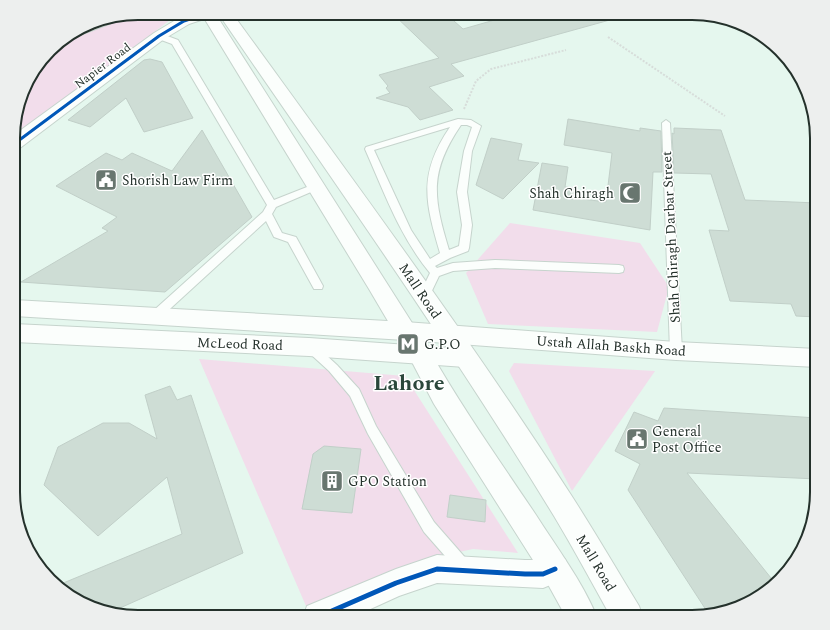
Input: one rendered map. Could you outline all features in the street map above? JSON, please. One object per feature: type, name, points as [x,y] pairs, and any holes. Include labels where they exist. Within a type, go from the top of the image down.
[{"type":"main road","name":"Napier Road","points":[[20,140],[159,36],[177,20]]},
{"type":"main road","points":[[212,20],[376,283],[420,355],[443,397],[555,570],[578,610]]},
{"type":"main road","name":"Mall Road","points":[[230,20],[327,156],[466,358],[564,509],[624,610]]},
{"type":"main road","name":"McLeod Road","points":[[20,308],[156,315],[405,331]]},
{"type":"main road","name":"Ustah Allah Baskh Road","points":[[405,331],[676,351],[810,358]]},
{"type":"main road","name":"McLeod Road","points":[[20,333],[309,347],[466,358]]},
{"type":"main road","points":[[334,610],[396,583],[437,569],[525,574],[543,574],[555,570]]},
{"type":"lane","points":[[159,36],[175,42],[270,209],[278,235],[292,240],[318,286]]},
{"type":"lane","points":[[424,296],[431,269],[446,255],[464,248],[467,225],[462,192],[468,152],[477,126],[468,122],[458,122],[369,149],[409,234],[431,269]]},
{"type":"lane","points":[[446,255],[431,201],[433,167],[440,149],[458,122]]},
{"type":"lane","name":"Shah Chiragh Darbar Street","points":[[666,123],[676,351]]},
{"type":"lane","points":[[156,315],[270,209],[315,187]]},
{"type":"lane","points":[[431,269],[495,264],[619,269]]},
{"type":"lane","points":[[309,347],[333,368],[355,393],[372,430],[429,527],[467,570]]},
{"type":"path","points":[[608,37],[726,116]]},
{"type":"path","points":[[458,122],[467,104],[475,81],[481,74],[491,69],[566,50]]},
{"type":"shaded area","points":[[138,20],[170,20],[20,132],[24,107],[32,86],[44,66],[66,44],[93,29],[107,24]]},
{"type":"shaded area","points":[[510,223],[640,243],[669,287],[657,332],[488,324],[466,273]]},
{"type":"shaded area","points":[[199,359],[405,376],[518,553],[473,549],[422,560],[306,606]]},
{"type":"shaded area","points":[[514,363],[655,371],[572,491],[509,371]]},
{"type":"building","points":[[399,20],[453,20],[463,29],[494,20],[610,20],[451,64],[464,76],[429,87],[453,110],[420,120],[408,107],[376,98],[390,93],[386,88],[388,86],[379,75],[439,58]]},
{"type":"building","points":[[150,59],[162,62],[193,118],[144,132],[126,98],[90,127],[68,120],[144,60]]},
{"type":"building","points":[[568,119],[640,131],[640,128],[661,131],[662,172],[653,172],[650,230],[533,210],[542,163],[568,167],[565,187],[576,188],[575,198],[606,202],[612,153],[564,145]]},
{"type":"building","points":[[674,128],[721,130],[745,200],[810,203],[810,317],[796,316],[791,304],[730,301],[709,230],[729,231],[711,174],[674,173],[672,133],[674,134]]},
{"type":"building","points":[[202,130],[252,217],[165,292],[21,282],[108,231],[102,228],[117,217],[56,186],[106,153],[122,160],[132,153],[172,171]]},
{"type":"building","points":[[491,138],[522,144],[518,160],[539,163],[503,199],[476,185]]},
{"type":"building","points":[[170,386],[177,400],[191,395],[243,553],[119,608],[93,601],[63,583],[182,534],[167,477],[98,536],[44,485],[58,447],[103,423],[129,423],[157,439],[145,395]]},
{"type":"building","points":[[664,408],[810,418],[810,479],[687,473],[772,579],[764,586],[737,601],[723,606],[705,609],[628,490],[640,464],[615,451],[634,412],[658,421]]},
{"type":"building","name":"GPO Station","points":[[324,446],[361,449],[352,513],[302,509],[313,454]]},
{"type":"building","points":[[450,495],[486,500],[485,522],[447,517]]},
{"type":"cycle path","points":[[20,140],[159,36],[187,20]]},
{"type":"cycle path","points":[[334,610],[396,583],[437,569],[525,574],[543,574],[555,569]]},
{"type":"place","name":"Shorish Law Firm","points":[[106,180]]},
{"type":"place","name":"Shah Chiragh","points":[[630,193]]},
{"type":"place","name":"G.P.O","points":[[408,344]]},
{"type":"place","name":"General Post Office","points":[[637,439]]},
{"type":"place","name":"GPO Station","points":[[332,481]]},
{"type":"district","name":"Lahore","points":[[409,383]]}]
